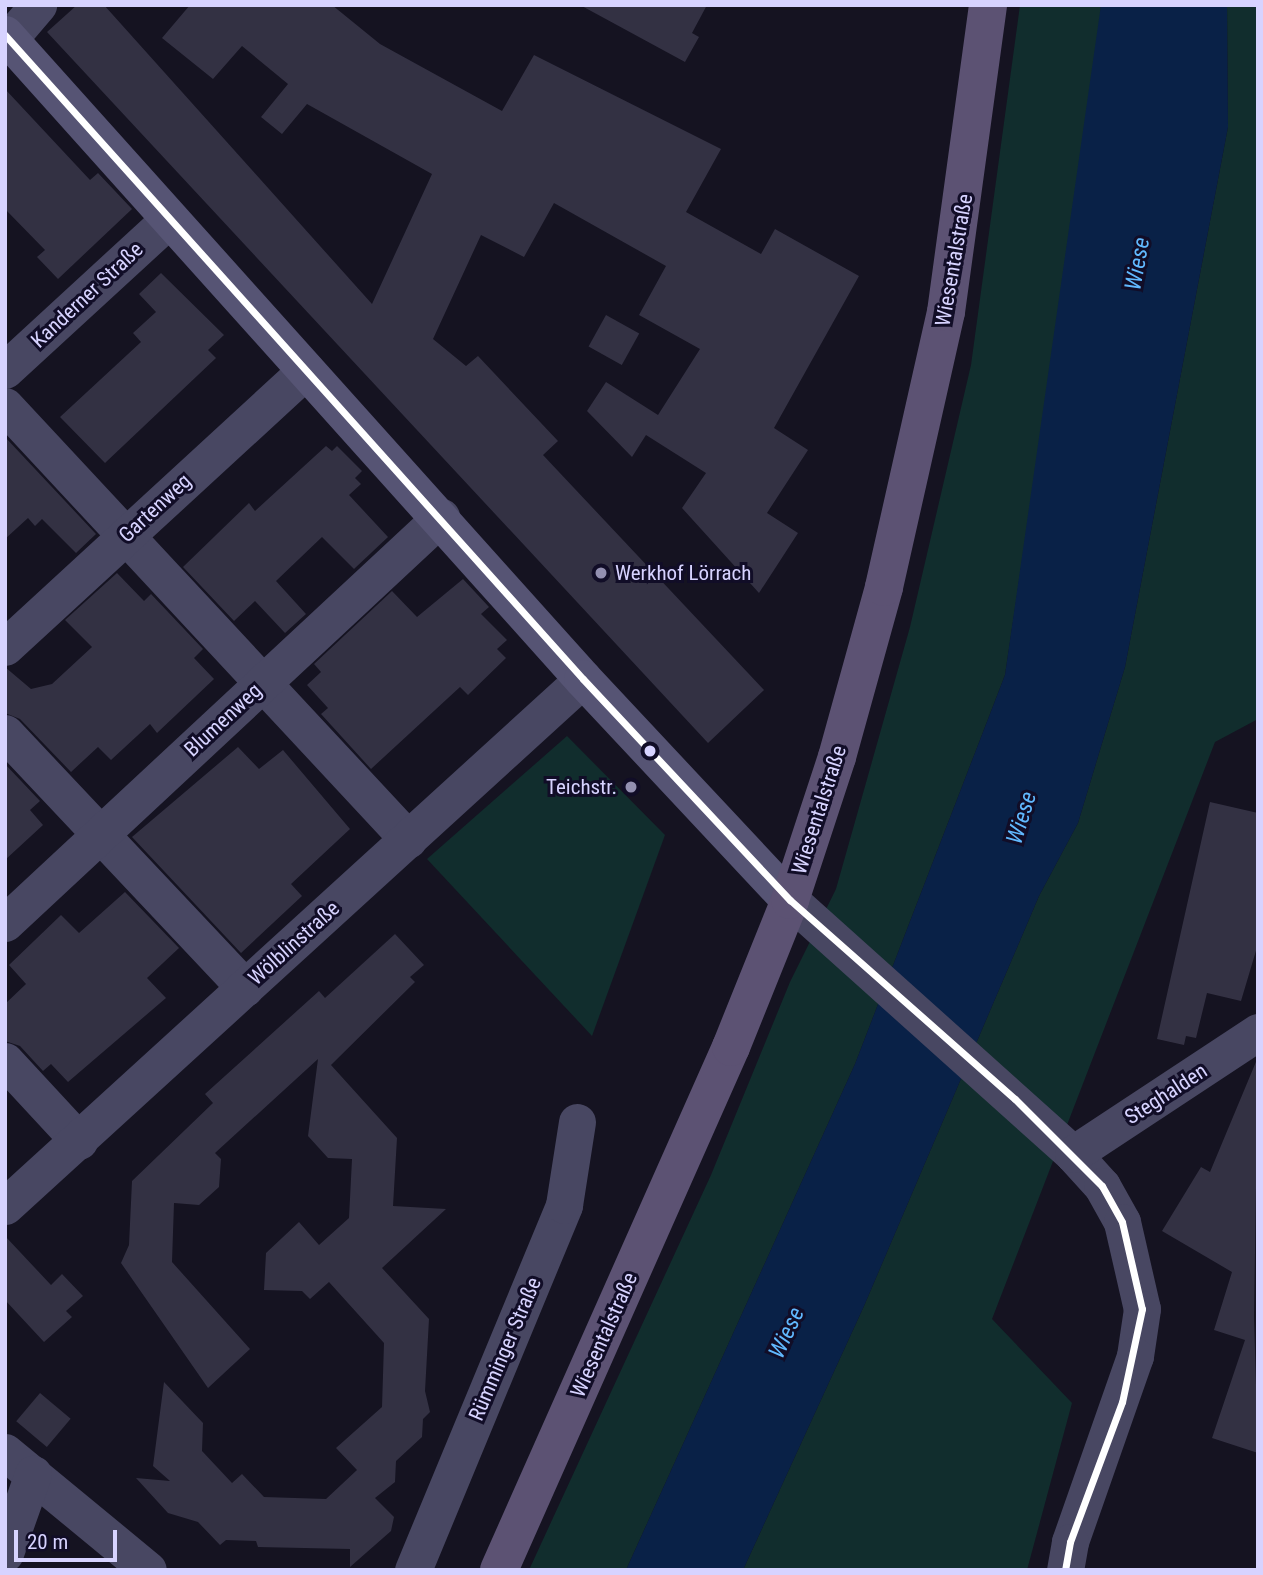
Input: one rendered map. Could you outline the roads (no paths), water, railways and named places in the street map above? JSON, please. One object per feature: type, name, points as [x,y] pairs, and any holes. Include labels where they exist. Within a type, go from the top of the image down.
[{"type":"main road","name":"Wiesentalstraße","points":[[499,1570],[731,1048],[790,900],[881,600],[927,404],[962,220],[988,5]]},
{"type":"street","points":[[38,5],[7,37],[441,517],[583,679],[790,900],[1015,1099],[1073,1154],[1102,1186],[1122,1222],[1142,1309],[1122,1402],[1070,1542],[1065,1570]]},
{"type":"street","name":"Kanderner Straße","points":[[5,370],[169,219]]},
{"type":"street","name":"Gartenweg","points":[[5,647],[306,370]]},
{"type":"street","points":[[5,406],[408,839]]},
{"type":"street","name":"Blumenweg","points":[[5,923],[441,517]]},
{"type":"street","name":"Wölblinstraße","points":[[5,1206],[583,679]]},
{"type":"street","points":[[5,733],[245,988]]},
{"type":"street","name":"Steghalden","points":[[1073,1154],[1258,1032]]},
{"type":"street","points":[[5,1061],[79,1141]]},
{"type":"street","name":"Rümminger Straße","points":[[413,1570],[564,1205],[577,1122]]},
{"type":"street","points":[[5,1553],[19,1463]]},
{"type":"street","points":[[19,1463],[148,1570]]},
{"type":"water","name":"Wiese","points":[[1101,5],[1227,5],[1228,127],[1125,667],[1078,823],[1039,896],[864,1306],[743,1570],[626,1570],[855,1064],[1005,675]]},
{"type":"place","name":"Werkhof Lörrach","points":[[601,573]]},
{"type":"place","name":"Teichstr.","points":[[631,787]]}]
